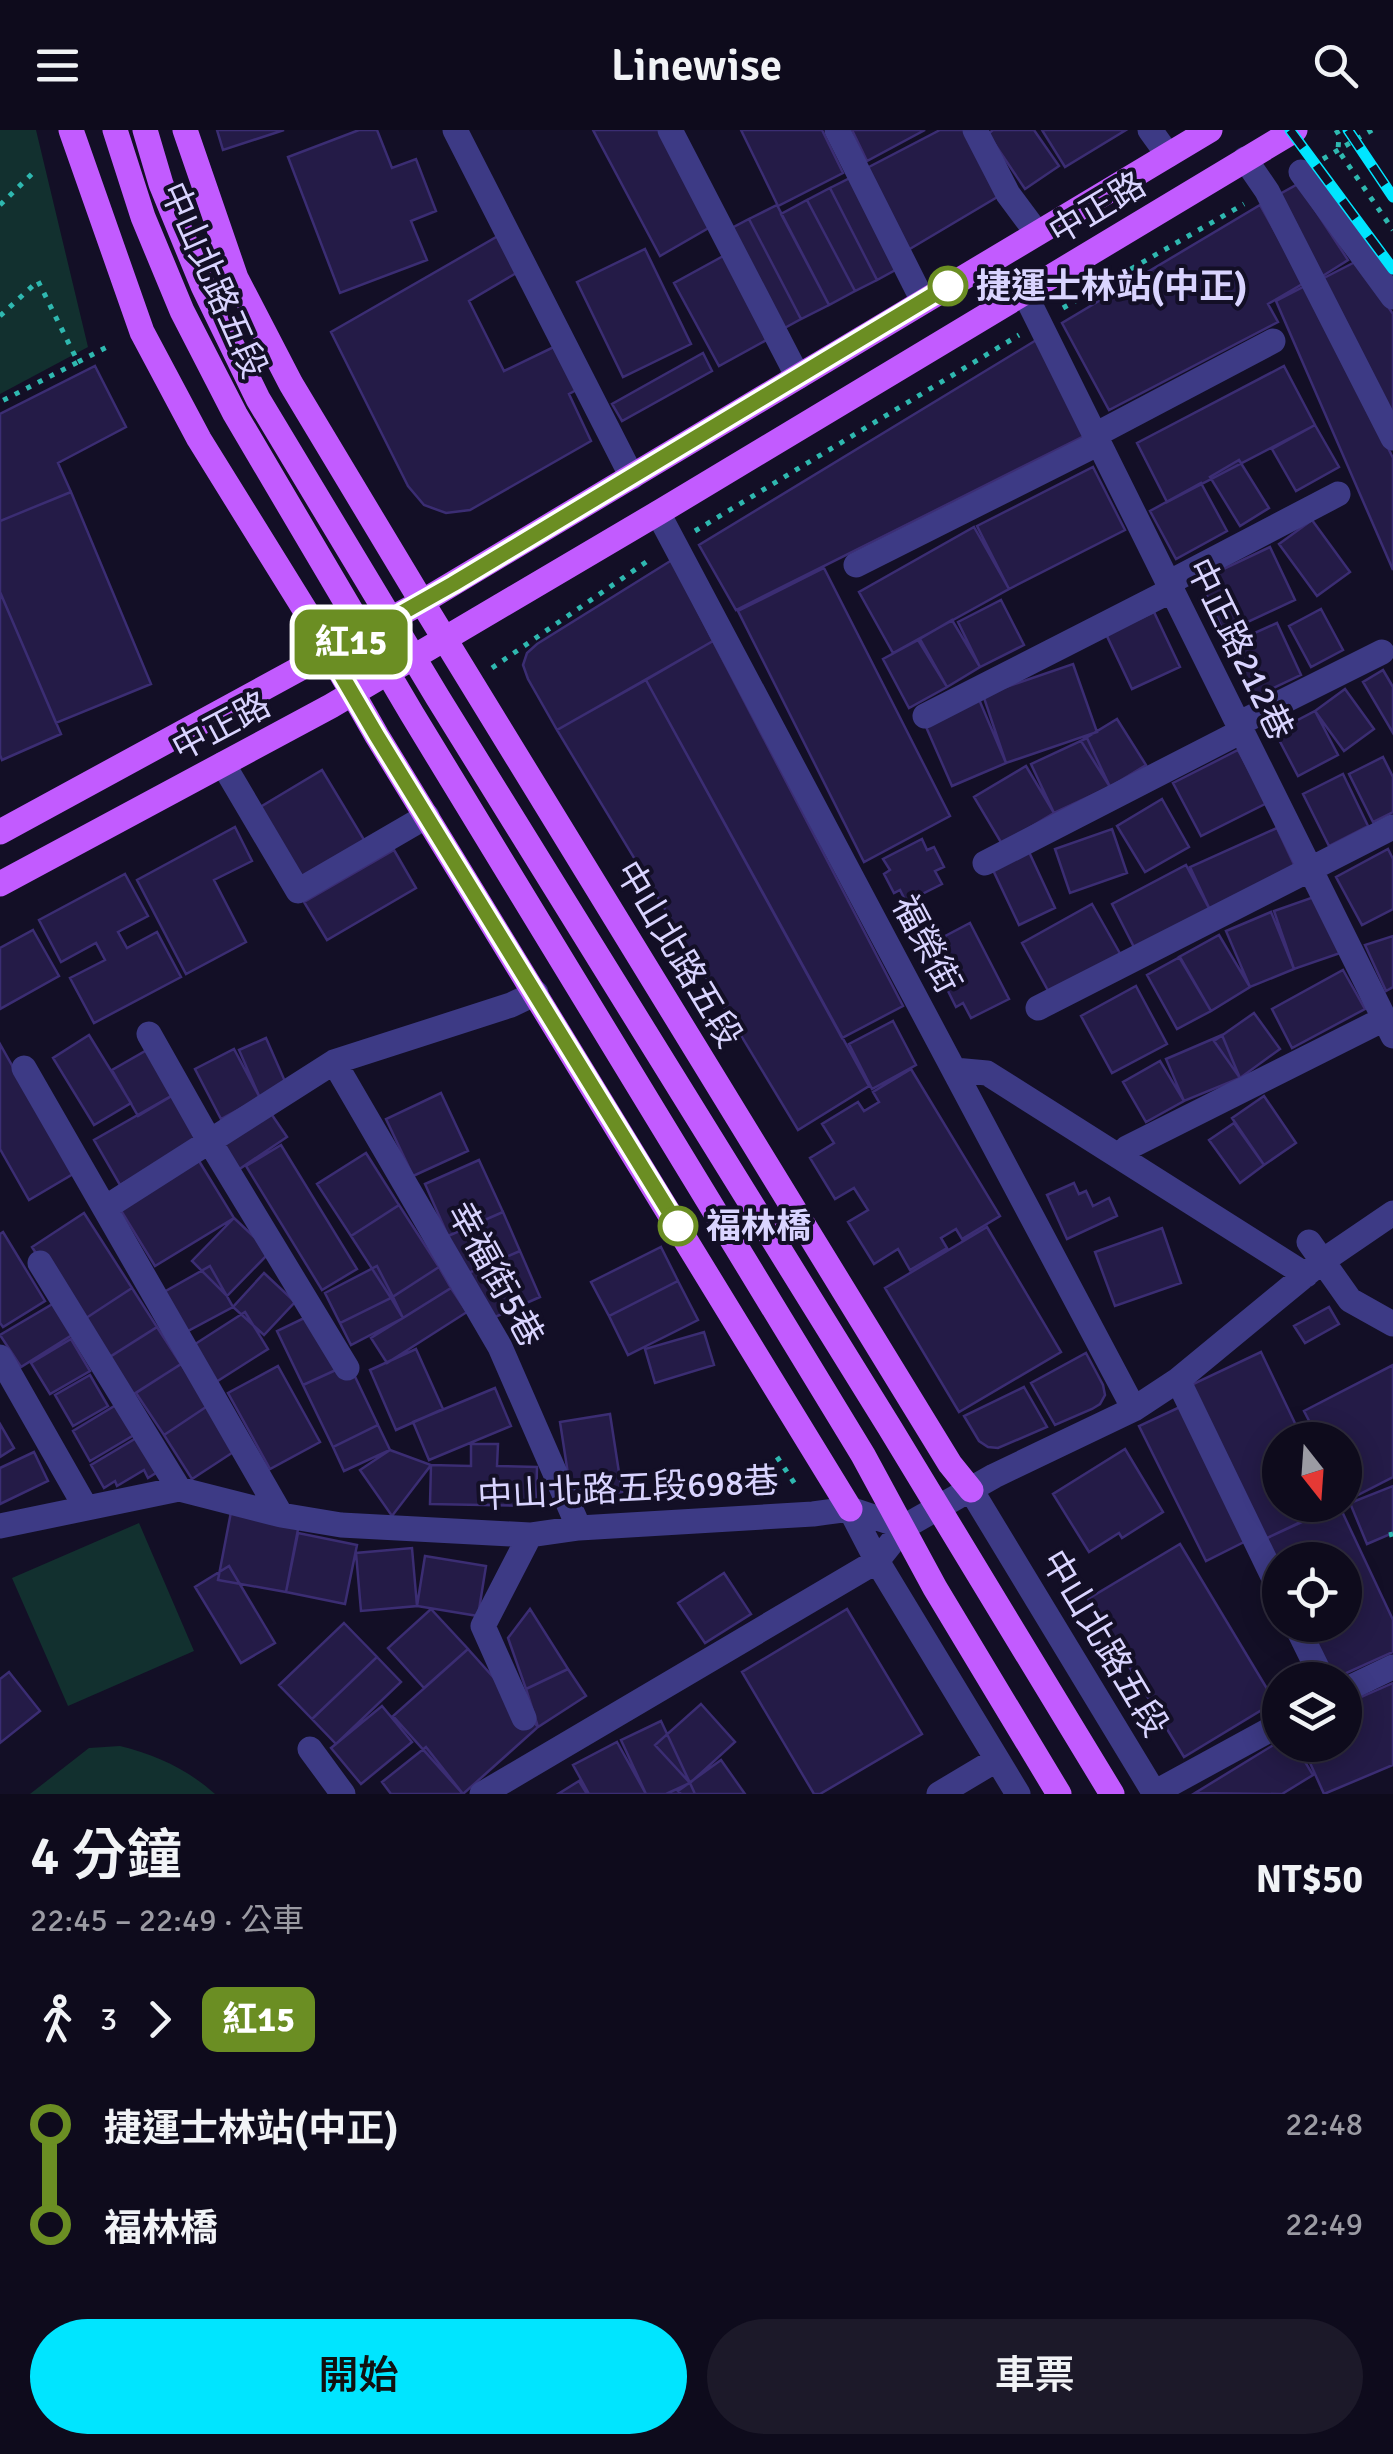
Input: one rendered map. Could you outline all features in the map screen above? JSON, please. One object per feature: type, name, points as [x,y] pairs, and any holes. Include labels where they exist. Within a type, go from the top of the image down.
[{"type":"main road","points":[[71,130],[142,332],[199,439],[850,1509]]},
{"type":"main road","name":"中山北路五段","points":[[116,130],[142,218],[182,311],[236,414],[388,672],[863,1454],[935,1588],[1059,1794]]},
{"type":"main road","name":"中山北路五段","points":[[145,130],[161,184],[203,286],[258,399],[1112,1794]]},
{"type":"main road","name":"中山北路五段","points":[[184,130],[236,278],[291,384],[950,1464],[971,1490]]},
{"type":"main road","name":"中正路","points":[[0,832],[422,602],[1210,130]]},
{"type":"main road","name":"中正路","points":[[0,884],[445,640],[1295,130]]},
{"type":"street","points":[[455,130],[632,476]]},
{"type":"street","points":[[670,130],[798,377]]},
{"type":"street","points":[[837,130],[923,301]]},
{"type":"street","points":[[975,130],[1008,194],[1037,233]]},
{"type":"street","points":[[1150,130],[1168,155]]},
{"type":"street","points":[[1246,159],[1267,191],[1393,438]]},
{"type":"street","points":[[1300,172],[1393,298]]},
{"type":"street","name":"中正路212巷","points":[[1024,292],[1310,869],[1388,1017]]},
{"type":"street","points":[[856,565],[1274,341]]},
{"type":"street","points":[[924,716],[1338,494]]},
{"type":"street","name":"福榮街","points":[[658,513],[1134,1409]]},
{"type":"street","points":[[986,863],[1382,652]]},
{"type":"street","points":[[223,764],[298,891],[427,816]]},
{"type":"street","points":[[1038,1008],[1393,827]]},
{"type":"street","points":[[105,1208],[334,1062],[511,1005],[536,993]]},
{"type":"street","points":[[1127,1148],[1388,1017]]},
{"type":"street","points":[[149,1034],[346,1368]]},
{"type":"street","name":"幸福街5巷","points":[[334,1062],[500,1347],[579,1528]]},
{"type":"street","points":[[24,1068],[281,1514]]},
{"type":"street","points":[[954,1070],[986,1073],[1312,1260],[1350,1300],[1393,1324]]},
{"type":"street","points":[[482,1794],[876,1561],[904,1528],[994,1476],[1134,1409],[1178,1380],[1312,1260],[1393,1214]]},
{"type":"street","points":[[40,1264],[179,1489]]},
{"type":"street","points":[[0,1358],[86,1508]]},
{"type":"street","points":[[1178,1380],[1262,1554]]},
{"type":"street","name":"中山北路五段698巷","points":[[0,1526],[179,1489],[342,1525],[530,1535],[579,1528],[850,1509],[904,1528]]},
{"type":"street","name":"中山北路五段","points":[[971,1490],[1155,1794]]},
{"type":"street","points":[[850,1509],[876,1561],[1018,1794]]},
{"type":"street","points":[[524,1718],[483,1626],[530,1535]]},
{"type":"street","points":[[1362,1682],[1393,1667]]},
{"type":"street","points":[[1155,1794],[1262,1734]]},
{"type":"street","points":[[310,1749],[343,1794]]},
{"type":"street","points":[[939,1794],[996,1760]]},
{"type":"path","points":[[1336,130],[1338,150],[1393,230]]},
{"type":"path","points":[[1300,172],[1372,130]]},
{"type":"path","points":[[0,205],[37,169]]},
{"type":"path","points":[[501,662],[674,543],[1267,191]]},
{"type":"path","points":[[0,316],[38,281],[78,362]]},
{"type":"path","points":[[0,402],[107,347]]},
{"type":"path","points":[[776,1457],[797,1487]]},
{"type":"green space","points":[[0,130],[36,130],[88,347],[0,394]]},
{"type":"green space","points":[[139,1523],[194,1651],[68,1706],[12,1578]]},
{"type":"green space","points":[[120,1746],[170,1764],[215,1794],[30,1794],[89,1748]]},
{"type":"building","points":[[217,130],[284,130],[223,150]]},
{"type":"building","points":[[359,130],[377,130],[392,168],[416,159],[436,211],[411,221],[427,260],[340,293],[288,157]]},
{"type":"building","points":[[593,130],[662,130],[712,226],[660,256]]},
{"type":"building","points":[[741,130],[822,130],[843,173],[778,206]]},
{"type":"building","points":[[852,130],[925,130],[867,161]]},
{"type":"building","points":[[940,130],[967,130],[999,196],[908,250],[867,168]]},
{"type":"building","points":[[993,130],[1034,130],[1059,166],[1025,189],[988,134]]},
{"type":"building","points":[[1042,130],[1126,130],[1065,167]]},
{"type":"building","points":[[852,177],[899,268],[877,280],[830,188]]},
{"type":"building","points":[[1298,184],[1348,260],[1321,277],[1278,195]]},
{"type":"building","points":[[830,188],[877,280],[855,291],[807,200]]},
{"type":"building","points":[[807,200],[855,291],[829,305],[781,214]]},
{"type":"building","points":[[777,205],[829,305],[801,319],[749,219]]},
{"type":"building","points":[[1260,205],[1304,283],[1268,304],[1278,322],[1109,410],[1062,323]]},
{"type":"building","points":[[749,219],[801,319],[779,331],[726,231]]},
{"type":"building","points":[[498,236],[518,272],[469,301],[504,371],[560,344],[580,388],[569,394],[591,441],[470,510],[446,513],[424,505],[408,486],[331,332]]},
{"type":"building","points":[[645,249],[691,344],[623,377],[577,282]]},
{"type":"building","points":[[727,254],[772,337],[719,366],[674,283]]},
{"type":"building","points":[[1357,261],[1393,314],[1393,415],[1320,280]]},
{"type":"building","points":[[1307,285],[1393,458],[1393,570],[1276,301]]},
{"type":"building","points":[[1038,339],[1084,436],[736,610],[699,545]]},
{"type":"building","points":[[703,353],[712,371],[622,421],[612,404]]},
{"type":"building","points":[[95,366],[126,427],[58,463],[71,492],[0,521],[0,414]]},
{"type":"building","points":[[1284,366],[1315,425],[1167,502],[1137,443]]},
{"type":"building","points":[[1315,425],[1339,467],[1296,491],[1272,449]]},
{"type":"building","points":[[1239,460],[1269,508],[1240,526],[1210,477]]},
{"type":"building","points":[[1093,467],[1125,530],[1009,589],[977,526]]},
{"type":"building","points":[[1201,483],[1227,531],[1176,559],[1150,511]]},
{"type":"building","points":[[71,492],[151,684],[56,723],[0,592],[0,521]]},
{"type":"building","points":[[1312,520],[1350,572],[1317,596],[1279,544]]},
{"type":"building","points":[[974,527],[1009,589],[893,653],[859,592]]},
{"type":"building","points":[[1270,547],[1295,600],[1224,633],[1200,580]]},
{"type":"building","points":[[672,560],[713,641],[557,730],[528,679],[523,665],[527,653]]},
{"type":"building","points":[[824,568],[950,816],[864,862],[738,611]]},
{"type":"building","points":[[0,592],[61,734],[2,760],[0,755]]},
{"type":"building","points":[[1001,600],[1024,645],[980,667],[958,622]]},
{"type":"building","points":[[1321,609],[1343,650],[1311,667],[1289,626]]},
{"type":"building","points":[[1154,612],[1180,667],[1132,689],[1106,634]]},
{"type":"building","points":[[952,620],[980,667],[947,687],[918,640]]},
{"type":"building","points":[[1277,623],[1301,675],[1252,698],[1228,645]]},
{"type":"building","points":[[920,639],[947,687],[909,708],[883,659]]},
{"type":"building","points":[[713,641],[903,1006],[842,1038],[646,680]]},
{"type":"building","points":[[1073,664],[1097,732],[1006,763],[983,695]]},
{"type":"building","points":[[1383,670],[1393,687],[1393,733],[1363,682]]},
{"type":"building","points":[[646,680],[869,1086],[798,1130],[557,730]]},
{"type":"building","points":[[1345,689],[1374,729],[1344,751],[1315,711]]},
{"type":"building","points":[[978,697],[1006,763],[952,786],[923,720]]},
{"type":"building","points":[[1315,711],[1338,755],[1298,776],[1275,732]]},
{"type":"building","points":[[1117,719],[1146,765],[1110,787],[1081,741]]},
{"type":"building","points":[[1087,738],[1110,787],[1054,813],[1031,764]]},
{"type":"building","points":[[1238,750],[1267,803],[1201,836],[1173,783]]},
{"type":"building","points":[[1383,757],[1393,777],[1393,812],[1373,822],[1349,774]]},
{"type":"building","points":[[1026,766],[1054,813],[1002,844],[974,797]]},
{"type":"building","points":[[322,770],[366,843],[301,882],[257,809]]},
{"type":"building","points":[[1343,774],[1368,826],[1329,846],[1303,794]]},
{"type":"building","points":[[1162,799],[1189,847],[1145,872],[1117,826]]},
{"type":"building","points":[[235,827],[252,861],[214,880],[246,942],[186,974],[137,880]]},
{"type":"building","points":[[1277,828],[1298,873],[1211,912],[1190,867]]},
{"type":"building","points":[[1112,829],[1127,873],[1070,893],[1055,849]]},
{"type":"building","points":[[922,839],[927,850],[934,847],[944,867],[935,871],[942,884],[906,902],[900,890],[894,893],[884,874],[890,870],[883,859]]},
{"type":"building","points":[[1388,849],[1393,859],[1393,909],[1362,925],[1336,877]]},
{"type":"building","points":[[394,850],[416,888],[327,940],[304,902]]},
{"type":"building","points":[[1029,852],[1055,908],[1019,925],[993,870]]},
{"type":"building","points":[[1186,865],[1211,912],[1136,951],[1112,904]]},
{"type":"building","points":[[125,874],[148,916],[118,932],[127,948],[157,932],[181,977],[94,1023],[70,978],[105,960],[96,943],[61,962],[39,920]]},
{"type":"building","points":[[1328,892],[1349,950],[1294,969],[1274,911]]},
{"type":"building","points":[[1092,904],[1122,957],[1051,996],[1022,943]]},
{"type":"building","points":[[1271,912],[1294,969],[1250,987],[1226,931]]},
{"type":"building","points":[[970,923],[1009,999],[971,1018],[963,1003],[956,1007],[934,963],[941,960],[932,943]]},
{"type":"building","points":[[33,930],[59,976],[0,1009],[0,948]]},
{"type":"building","points":[[1219,935],[1250,987],[1211,1011],[1179,957]]},
{"type":"building","points":[[1393,936],[1393,987],[1386,991],[1365,945]]},
{"type":"building","points":[[1180,957],[1211,1011],[1177,1029],[1147,975]]},
{"type":"building","points":[[1343,970],[1365,1009],[1292,1048],[1272,1009]]},
{"type":"building","points":[[1136,986],[1167,1044],[1112,1073],[1081,1016]]},
{"type":"building","points":[[1254,1013],[1280,1049],[1240,1078],[1214,1041]]},
{"type":"building","points":[[893,1021],[916,1065],[872,1089],[849,1044]]},
{"type":"building","points":[[89,1035],[131,1103],[94,1125],[53,1058]]},
{"type":"building","points":[[1222,1035],[1240,1078],[1184,1101],[1166,1059]]},
{"type":"building","points":[[266,1038],[287,1086],[260,1098],[239,1050]]},
{"type":"building","points":[[0,1044],[73,1174],[29,1200],[0,1149]]},
{"type":"building","points":[[154,1046],[180,1091],[138,1116],[112,1070]]},
{"type":"building","points":[[234,1049],[260,1098],[221,1119],[195,1069]]},
{"type":"building","points":[[1160,1061],[1184,1101],[1146,1122],[1123,1082]]},
{"type":"building","points":[[911,1069],[1000,1216],[962,1239],[956,1229],[941,1238],[947,1248],[910,1270],[898,1249],[874,1264],[848,1222],[868,1210],[854,1188],[835,1199],[810,1158],[834,1143],[822,1124],[858,1102],[864,1111],[879,1102],[873,1092]]},
{"type":"building","points":[[180,1091],[205,1136],[120,1185],[94,1140]]},
{"type":"building","points":[[441,1093],[468,1151],[413,1176],[386,1119]]},
{"type":"building","points":[[1264,1096],[1296,1143],[1264,1165],[1232,1118]]},
{"type":"building","points":[[270,1112],[287,1137],[238,1170],[220,1144]]},
{"type":"building","points":[[1234,1123],[1264,1165],[1240,1183],[1209,1140]]},
{"type":"building","points":[[281,1145],[357,1269],[322,1290],[246,1166]]},
{"type":"building","points":[[366,1153],[399,1205],[351,1236],[317,1184]]},
{"type":"building","points":[[479,1160],[503,1212],[448,1236],[425,1184]]},
{"type":"building","points":[[199,1161],[234,1218],[155,1266],[120,1209]]},
{"type":"building","points":[[1074,1183],[1079,1194],[1086,1191],[1093,1206],[1109,1198],[1117,1216],[1067,1239],[1047,1195]]},
{"type":"building","points":[[399,1205],[439,1267],[391,1298],[351,1236]]},
{"type":"building","points":[[503,1212],[520,1251],[466,1274],[448,1236]]},
{"type":"building","points":[[84,1213],[132,1288],[80,1322],[32,1247]]},
{"type":"building","points":[[234,1218],[270,1252],[227,1296],[192,1261]]},
{"type":"building","points":[[987,1227],[1061,1352],[959,1412],[885,1288]]},
{"type":"building","points":[[1162,1228],[1181,1283],[1115,1306],[1095,1252]]},
{"type":"building","points":[[3,1232],[45,1301],[3,1327],[0,1234]]},
{"type":"building","points":[[661,1247],[678,1281],[609,1316],[591,1282]]},
{"type":"building","points":[[520,1251],[540,1297],[486,1321],[466,1274]]},
{"type":"building","points":[[210,1266],[233,1307],[186,1332],[164,1292]]},
{"type":"building","points":[[377,1266],[393,1297],[340,1323],[325,1293]]},
{"type":"building","points":[[439,1267],[451,1288],[403,1318],[391,1298]]},
{"type":"building","points":[[264,1273],[295,1302],[264,1335],[233,1307]]},
{"type":"building","points":[[678,1281],[698,1320],[628,1355],[609,1316]]},
{"type":"building","points":[[132,1288],[157,1327],[105,1360],[80,1322]]},
{"type":"building","points":[[451,1288],[467,1312],[387,1363],[371,1338]]},
{"type":"building","points":[[393,1297],[403,1318],[351,1345],[340,1323]]},
{"type":"building","points":[[61,1299],[80,1330],[21,1367],[0,1335]]},
{"type":"building","points":[[1329,1307],[1339,1324],[1305,1343],[1294,1326]]},
{"type":"building","points":[[323,1309],[349,1364],[303,1385],[277,1331]]},
{"type":"building","points":[[245,1312],[268,1349],[216,1382],[192,1346]]},
{"type":"building","points":[[157,1327],[181,1364],[129,1397],[105,1360]]},
{"type":"building","points":[[704,1332],[714,1365],[655,1383],[645,1349]]},
{"type":"building","points":[[71,1339],[90,1371],[50,1394],[31,1363]]},
{"type":"building","points":[[416,1349],[443,1409],[396,1430],[370,1370]]},
{"type":"building","points":[[1261,1352],[1294,1422],[1262,1422],[1262,1522],[1301,1522],[1265,1539],[1191,1385]]},
{"type":"building","points":[[1086,1353],[1105,1395],[1092,1409],[1055,1425],[1031,1383]]},
{"type":"building","points":[[181,1364],[209,1405],[164,1435],[136,1393]]},
{"type":"building","points":[[349,1364],[378,1425],[333,1447],[303,1385]]},
{"type":"building","points":[[1393,1365],[1393,1477],[1362,1493],[1362,1422],[1310,1422],[1304,1411]]},
{"type":"building","points":[[278,1366],[320,1442],[270,1469],[228,1393]]},
{"type":"building","points":[[90,1375],[108,1406],[73,1426],[55,1395]]},
{"type":"building","points":[[1024,1387],[1047,1427],[998,1448],[979,1441],[964,1416]]},
{"type":"building","points":[[495,1388],[511,1426],[429,1460],[413,1422]]},
{"type":"building","points":[[116,1405],[134,1435],[90,1461],[73,1431]]},
{"type":"building","points":[[209,1405],[238,1449],[192,1479],[164,1435]]},
{"type":"building","points":[[1180,1407],[1246,1541],[1206,1561],[1139,1426]]},
{"type":"building","points":[[610,1414],[622,1492],[572,1500],[560,1422]]},
{"type":"building","points":[[0,1424],[14,1448],[0,1457]]},
{"type":"building","points":[[378,1425],[390,1450],[344,1471],[333,1447]]},
{"type":"building","points":[[138,1437],[159,1471],[148,1478],[144,1470],[117,1486],[115,1481],[104,1488],[91,1465]]},
{"type":"building","points":[[471,1444],[498,1444],[497,1466],[537,1467],[536,1506],[430,1504],[431,1465],[471,1466]]},
{"type":"building","points":[[1125,1449],[1163,1512],[1122,1538],[1119,1533],[1089,1552],[1053,1494]]},
{"type":"building","points":[[390,1450],[431,1465],[392,1516],[360,1470]]},
{"type":"building","points":[[34,1452],[48,1481],[0,1504],[0,1468]]},
{"type":"building","points":[[1393,1486],[1393,1533],[1367,1544],[1358,1522],[1362,1522],[1362,1498]]},
{"type":"building","points":[[231,1512],[299,1524],[286,1592],[218,1580]]},
{"type":"building","points":[[1302,1522],[1347,1522],[1356,1542],[1266,1542],[1265,1539]]},
{"type":"building","points":[[298,1533],[357,1545],[345,1604],[286,1592]]},
{"type":"building","points":[[1180,1544],[1262,1680],[1262,1710],[1184,1757],[1088,1599]]},
{"type":"building","points":[[412,1548],[417,1606],[361,1611],[356,1553]]},
{"type":"building","points":[[1362,1554],[1393,1620],[1393,1652],[1362,1666],[1362,1662],[1322,1662],[1313,1642],[1362,1642]]},
{"type":"building","points":[[425,1556],[486,1566],[478,1616],[417,1606]]},
{"type":"building","points":[[229,1566],[275,1643],[241,1663],[195,1587]]},
{"type":"building","points":[[724,1573],[751,1614],[705,1643],[678,1603]]},
{"type":"building","points":[[431,1609],[468,1649],[424,1688],[388,1648]]},
{"type":"building","points":[[530,1609],[568,1669],[526,1689],[508,1638]]},
{"type":"building","points":[[847,1609],[922,1734],[814,1794],[742,1672]]},
{"type":"building","points":[[344,1623],[377,1657],[312,1719],[279,1685]]},
{"type":"building","points":[[468,1649],[538,1727],[463,1794],[393,1716]]},
{"type":"building","points":[[377,1657],[401,1682],[336,1744],[312,1719]]},
{"type":"building","points":[[568,1669],[586,1696],[538,1727],[526,1689]]},
{"type":"building","points":[[9,1672],[40,1711],[0,1743],[0,1679]]},
{"type":"building","points":[[1393,1683],[1393,1765],[1324,1794],[1310,1762],[1362,1762],[1362,1697]]},
{"type":"building","points":[[701,1704],[735,1742],[690,1783],[655,1745]]},
{"type":"building","points":[[382,1706],[412,1742],[361,1784],[331,1748]]},
{"type":"building","points":[[661,1721],[690,1783],[666,1794],[646,1794],[621,1740]]},
{"type":"building","points":[[617,1742],[646,1794],[589,1794],[573,1765]]},
{"type":"building","points":[[426,1747],[463,1794],[391,1794],[382,1782]]},
{"type":"building","points":[[1262,1752],[1262,1762],[1305,1762],[1313,1775],[1282,1794],[1195,1793]]},
{"type":"building","points":[[721,1760],[745,1794],[678,1791]]},
{"type":"building","points":[[579,1781],[587,1794],[558,1794]]},
{"type":"building","points":[[690,1783],[695,1794],[666,1794]]},
{"type":"railway","points":[[1290,130],[1393,269]]},
{"type":"railway","points":[[1348,130],[1393,197]]},
{"type":"bus line","name":"紅15","points":[[678,1226],[329,654],[453,584],[948,286]]},
{"type":"place","name":"捷運士林站(中正)","points":[[948,286]]},
{"type":"place","name":"福林橋","points":[[678,1226]]}]
